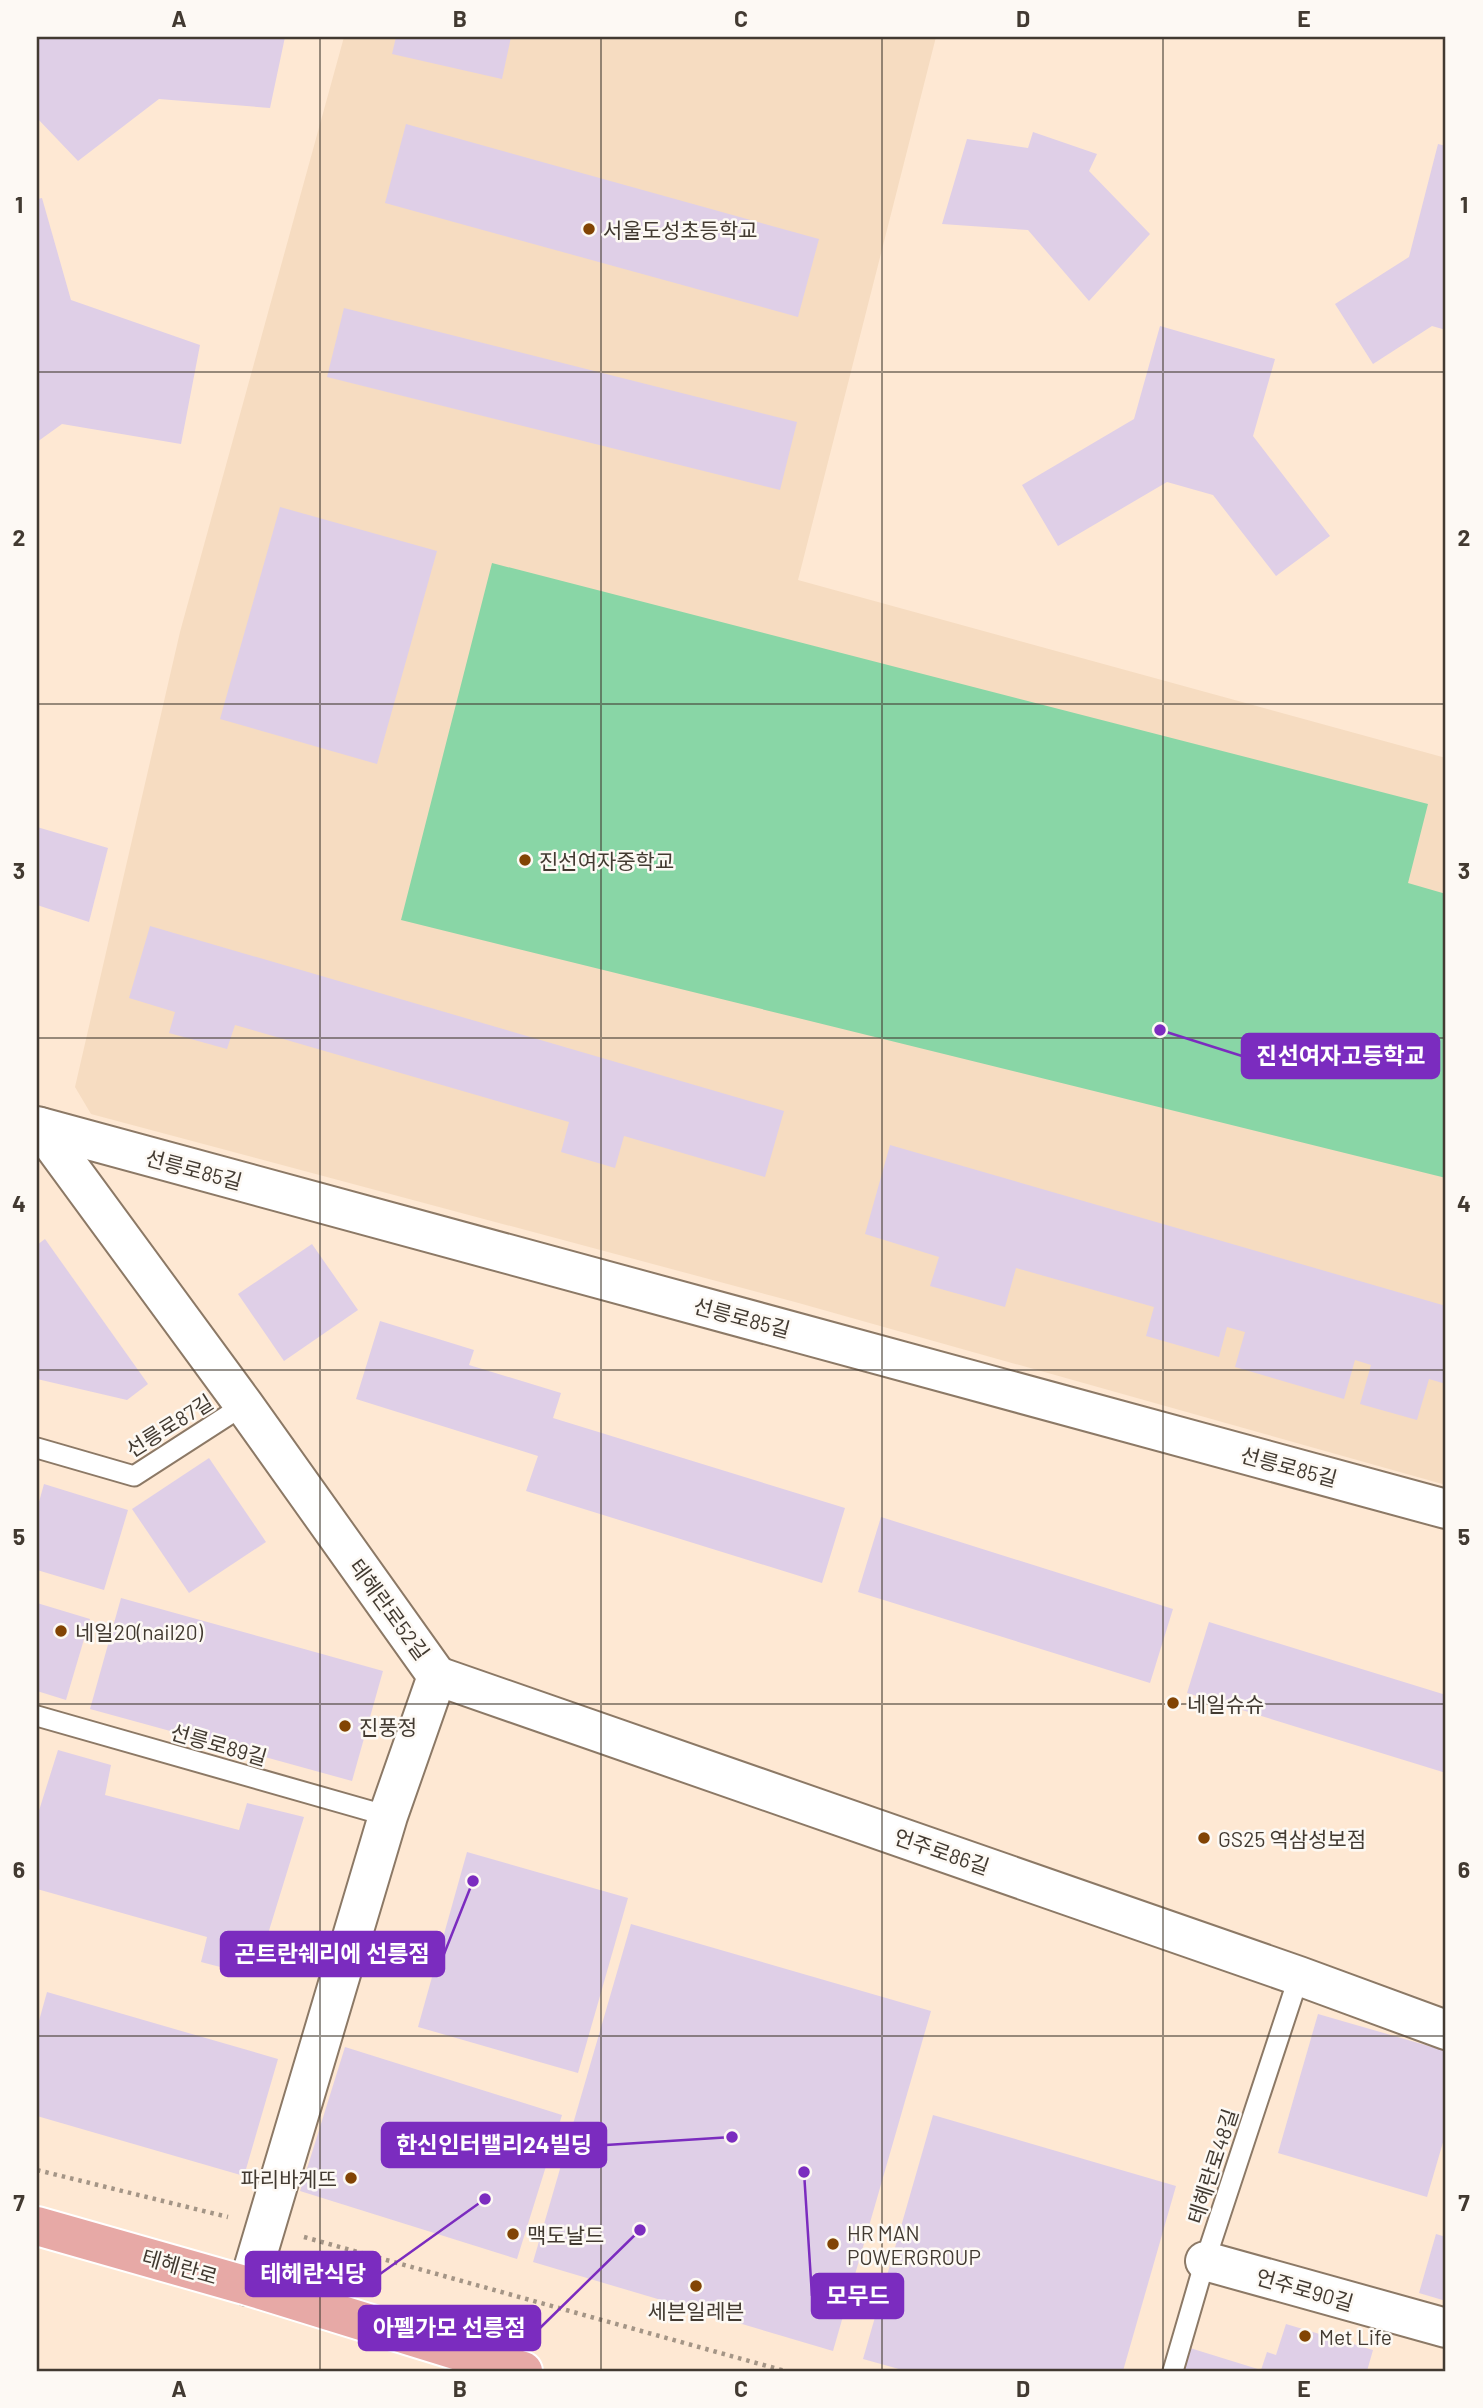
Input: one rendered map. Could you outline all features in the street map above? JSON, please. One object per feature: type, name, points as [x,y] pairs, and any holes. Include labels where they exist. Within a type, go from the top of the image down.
[{"type":"main road","name":"테헤란로","points":[[37,2226],[248,2286],[523,2371]]},
{"type":"street","name":"선릉로85길","points":[[38,1127],[1446,1509]]},
{"type":"street","name":"테헤란로52길","points":[[38,1127],[244,1405],[437,1675],[388,1816],[248,2286]]},
{"type":"street","name":"언주로86길","points":[[437,1675],[1446,2030]]},
{"type":"street","name":"언주로90길","points":[[1205,2261],[1446,2328]]},
{"type":"lane","name":"선릉로87길","points":[[37,1448],[134,1476],[244,1405]]},
{"type":"lane","name":"선릉로89길","points":[[37,1716],[388,1816]]},
{"type":"lane","name":"테헤란로48길","points":[[1173,2371],[1205,2261],[1298,1976]]},
{"type":"path","points":[[37,2170],[266,2226],[785,2371]]},
{"type":"shaded area","points":[[344,37],[936,37],[798,580],[1446,758],[1446,1485],[795,1302],[91,1114],[75,1087],[180,632]]},
{"type":"green space","points":[[492,563],[1428,804],[1408,883],[1446,894],[1446,1178],[401,920]]},
{"type":"building","points":[[38,37],[285,37],[270,108],[159,99],[78,161],[37,118]]},
{"type":"building","points":[[396,37],[511,37],[502,79],[392,54]]},
{"type":"building","points":[[406,124],[819,239],[798,317],[385,203]]},
{"type":"building","points":[[1033,132],[1097,154],[1089,171],[1150,234],[1089,301],[1028,230],[942,224],[967,139],[1028,148]]},
{"type":"building","points":[[1438,144],[1446,146],[1446,330],[1432,326],[1373,364],[1335,304],[1409,257]]},
{"type":"building","points":[[42,198],[71,300],[200,345],[181,444],[62,424],[37,442],[37,199]]},
{"type":"building","points":[[344,308],[797,422],[780,490],[327,377]]},
{"type":"building","points":[[1160,326],[1275,359],[1253,436],[1330,536],[1276,576],[1213,495],[1167,482],[1058,546],[1022,485],[1134,419]]},
{"type":"building","points":[[280,507],[437,551],[377,764],[220,719]]},
{"type":"building","points":[[37,827],[108,848],[89,922],[37,905]]},
{"type":"building","points":[[150,926],[784,1111],[765,1177],[624,1136],[615,1168],[561,1152],[569,1122],[235,1025],[227,1049],[169,1033],[175,1012],[129,998]]},
{"type":"building","points":[[890,1145],[1446,1306],[1446,1384],[1429,1379],[1417,1420],[1360,1404],[1371,1365],[1355,1360],[1344,1399],[1235,1367],[1245,1332],[1227,1327],[1219,1357],[1146,1336],[1154,1307],[1016,1268],[1005,1307],[930,1286],[939,1257],[865,1234]]},
{"type":"building","points":[[45,1239],[148,1384],[127,1400],[37,1379],[37,1245]]},
{"type":"building","points":[[312,1244],[358,1310],[284,1361],[238,1294]]},
{"type":"building","points":[[380,1321],[474,1350],[469,1365],[561,1393],[553,1418],[845,1508],[822,1583],[526,1491],[538,1456],[356,1399]]},
{"type":"building","points":[[209,1458],[266,1542],[189,1593],[132,1509]]},
{"type":"building","points":[[44,1484],[128,1510],[104,1590],[37,1570],[37,1509]]},
{"type":"building","points":[[881,1517],[1173,1609],[1150,1683],[858,1592]]},
{"type":"building","points":[[121,1598],[383,1671],[352,1781],[90,1709]]},
{"type":"building","points":[[37,1603],[90,1619],[66,1700],[37,1691]]},
{"type":"building","points":[[1209,1622],[1446,1695],[1446,1773],[1187,1693]]},
{"type":"building","points":[[58,1750],[111,1765],[105,1795],[239,1830],[247,1803],[304,1817],[255,1976],[201,1962],[207,1937],[37,1889],[37,1817]]},
{"type":"building","points":[[467,1852],[628,1898],[578,2073],[418,2027]]},
{"type":"building","points":[[631,1924],[931,2011],[833,2351],[533,2262]]},
{"type":"building","points":[[47,1992],[278,2059],[244,2176],[37,2116],[37,2028]]},
{"type":"building","points":[[1318,2014],[1446,2051],[1446,2132],[1427,2197],[1278,2153]]},
{"type":"building","points":[[345,2047],[562,2115],[517,2259],[300,2191]]},
{"type":"building","points":[[933,2115],[1176,2186],[1123,2371],[906,2371],[863,2359]]},
{"type":"building","points":[[1436,2234],[1446,2237],[1446,2301],[1419,2293]]},
{"type":"building","name":"Met Life","points":[[1286,2324],[1373,2350],[1367,2371],[1183,2371],[1190,2348],[1261,2370],[1267,2352],[1276,2355]]},
{"type":"place","name":"서울도성초등학교","points":[[589,229]]},
{"type":"place","name":"진선여자중학교","points":[[525,860]]},
{"type":"place","name":"진선여자고등학교","points":[[1160,1030]]},
{"type":"place","name":"네일20(nail20)","points":[[61,1631]]},
{"type":"place","name":"네일슈슈","points":[[1173,1703]]},
{"type":"place","name":"진풍정","points":[[345,1726]]},
{"type":"place","name":"GS25 역삼성보점","points":[[1204,1838]]},
{"type":"place","name":"곤트란쉐리에 선릉점","points":[[473,1881]]},
{"type":"place","name":"한신인터밸리24빌딩","points":[[732,2137]]},
{"type":"place","name":"모무드","points":[[804,2172]]},
{"type":"place","name":"파리바게뜨","points":[[351,2178]]},
{"type":"place","name":"테헤란식당","points":[[485,2199]]},
{"type":"place","name":"아펠가모 선릉점","points":[[640,2230]]},
{"type":"place","name":"맥도날드","points":[[513,2234]]},
{"type":"place","name":"HR MAN POWERGROUP","points":[[833,2244]]},
{"type":"place","name":"세븐일레븐","points":[[696,2286]]},
{"type":"place","name":"Met Life","points":[[1305,2336]]}]
